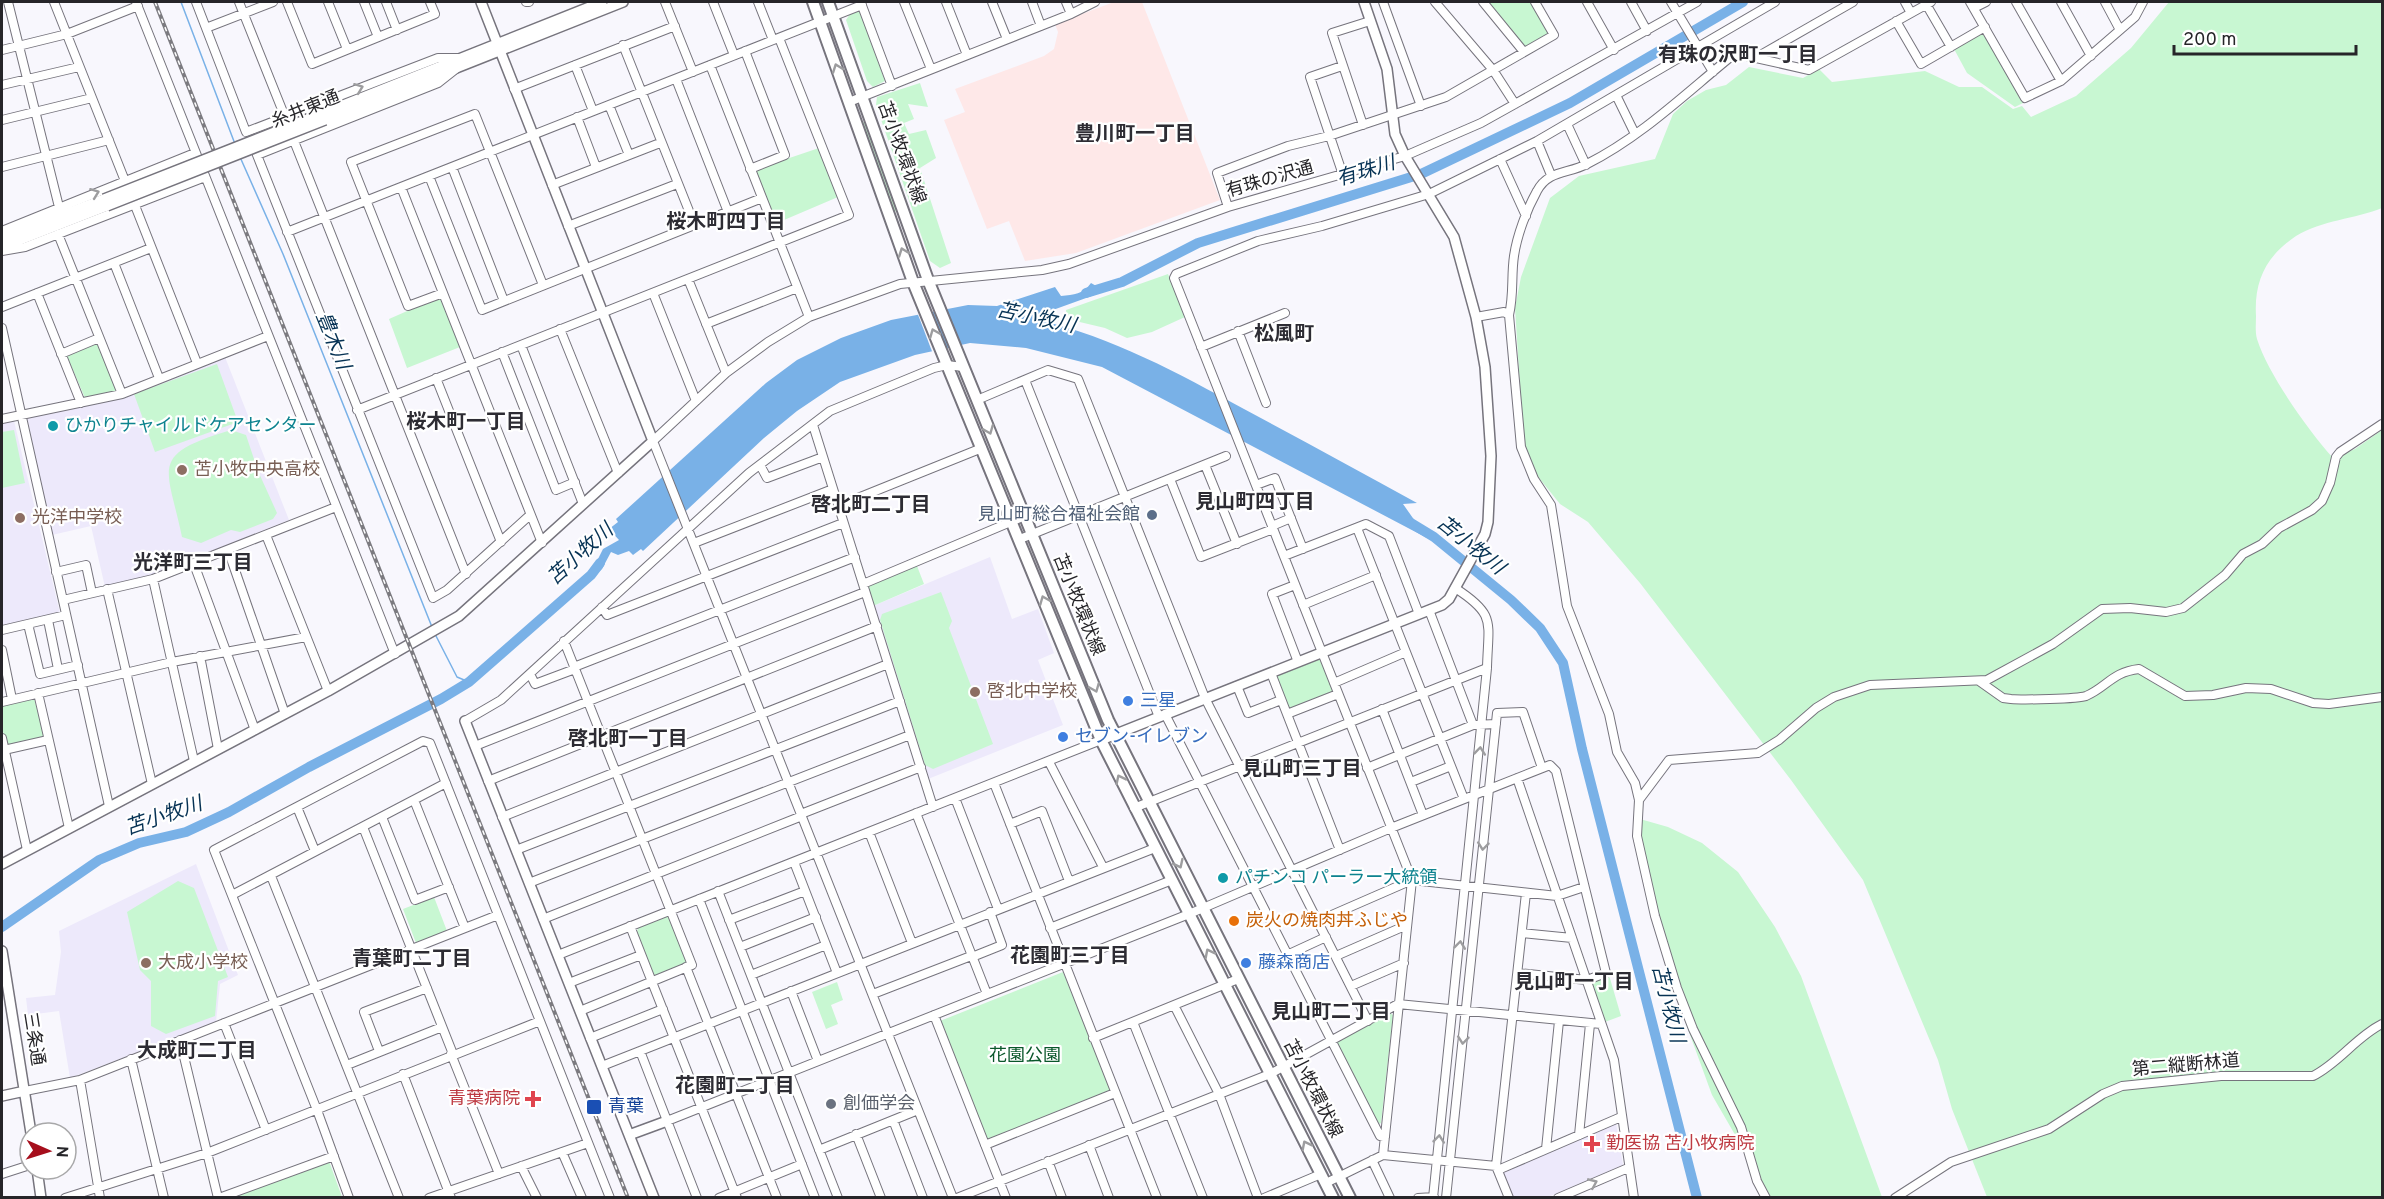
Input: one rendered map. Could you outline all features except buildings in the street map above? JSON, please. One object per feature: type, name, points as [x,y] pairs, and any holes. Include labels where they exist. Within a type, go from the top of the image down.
[{"type":"main road","name":"苫小牧環状線","points":[[813,2],[914,282],[1101,740],[1333,1197]]},
{"type":"main road","name":"苫小牧環状線","points":[[828,2],[928,280],[1115,734],[1282,1068],[1350,1197]]},
{"type":"street","points":[[8,2],[59,207]]},
{"type":"street","points":[[54,2],[125,181]]},
{"type":"street","points":[[196,2],[246,132],[438,58],[458,63]]},
{"type":"street","points":[[239,2],[285,117]]},
{"type":"street","points":[[206,28],[273,2]]},
{"type":"street","points":[[287,2],[312,64],[435,14],[430,2]]},
{"type":"street","points":[[328,2],[347,50]]},
{"type":"street","points":[[364,2],[378,37]]},
{"type":"street","points":[[386,2],[397,30]]},
{"type":"street","points":[[481,2],[918,1110],[955,1197],[1270,1074],[1398,1004],[1601,1024]]},
{"type":"street","name":"糸井東通","points":[[2,249],[106,203],[607,3],[623,2]]},
{"type":"street","points":[[665,2],[693,72]]},
{"type":"street","points":[[713,2],[734,56]]},
{"type":"street","points":[[357,410],[849,215],[776,39],[758,2]]},
{"type":"street","points":[[904,2],[931,69]]},
{"type":"street","points":[[946,2],[967,55]]},
{"type":"street","points":[[992,2],[1007,39]]},
{"type":"street","points":[[1032,2],[1041,26]]},
{"type":"street","points":[[1066,2],[1071,14]]},
{"type":"street","points":[[849,102],[1071,14],[1095,2]]},
{"type":"street","points":[[558,955],[1442,605],[1457,584],[1485,534],[1488,522],[1491,456],[1485,367],[1476,317],[1454,237],[1405,156],[1395,134],[1387,69],[1364,2]]},
{"type":"street","points":[[1383,2],[1421,106]]},
{"type":"street","points":[[1435,2],[1494,70],[1515,104]]},
{"type":"street","points":[[1483,2],[1524,52]]},
{"type":"street","points":[[1228,207],[1217,173],[1288,146],[1329,136],[1446,97],[1554,35],[1535,2]]},
{"type":"street","points":[[1587,2],[1614,50]]},
{"type":"street","points":[[1631,2],[1647,30]]},
{"type":"street","points":[[1671,2],[1713,72]]},
{"type":"street","name":"有珠の沢通","points":[[653,441],[726,373],[768,342],[809,317],[878,290],[914,282],[1042,270],[1069,264],[1228,207],[1405,156],[1453,137],[1614,50],[1697,2]]},
{"type":"street","points":[[1383,1155],[1412,880],[1174,278],[1176,274],[1258,241],[1322,226],[1427,190],[1500,159],[1567,124],[1696,45],[1775,2]]},
{"type":"street","points":[[1756,57],[1853,2]]},
{"type":"street","points":[[1905,2],[1911,13]]},
{"type":"street","points":[[1986,2],[1972,5],[2025,98],[2061,81],[2135,17],[2143,2]]},
{"type":"street","points":[[2016,2],[2061,81]]},
{"type":"street","points":[[2061,2],[2091,56]]},
{"type":"street","points":[[2104,2],[2120,30]]},
{"type":"street","points":[[287,232],[820,22],[862,3],[892,86]]},
{"type":"street","points":[[1766,1197],[1757,1181],[1741,1127],[1693,1029],[1665,952],[1637,836],[1639,800],[1635,783],[1617,752],[1609,714],[1567,606],[1551,505],[1534,479],[1521,447],[1509,315],[1514,294],[1514,253],[1537,191],[1551,175],[1586,165],[1635,134],[1733,55],[1756,57],[1809,70],[1928,3],[1951,47]]},
{"type":"street","points":[[2,50],[67,34],[137,4],[395,654]]},
{"type":"street","points":[[1362,125],[1332,33],[1371,21]]},
{"type":"street","points":[[1896,21],[1921,64],[1985,27]]},
{"type":"street","points":[[514,89],[675,26]]},
{"type":"street","points":[[623,45],[694,226]]},
{"type":"street","points":[[745,51],[785,155],[750,169]]},
{"type":"street","points":[[458,63],[438,83],[257,155],[433,598],[466,574],[530,515]]},
{"type":"street","points":[[575,65],[593,111]]},
{"type":"street","points":[[710,65],[809,317]]},
{"type":"street","points":[[1342,66],[1310,76],[1342,175]]},
{"type":"street","points":[[2,85],[80,67]]},
{"type":"street","points":[[676,79],[728,212]]},
{"type":"street","points":[[1616,95],[1635,134]]},
{"type":"street","points":[[2,120],[92,98]]},
{"type":"street","points":[[609,105],[628,155]]},
{"type":"street","points":[[443,293],[408,306],[351,162],[476,114],[543,285]]},
{"type":"street","points":[[577,117],[596,167]]},
{"type":"street","points":[[1567,124],[1586,165]]},
{"type":"street","points":[[2,167],[109,140]]},
{"type":"street","points":[[294,141],[466,574]]},
{"type":"street","points":[[1537,141],[1551,175]]},
{"type":"street","points":[[552,185],[660,142]]},
{"type":"street","points":[[2,231],[195,153]]},
{"type":"street","points":[[1500,159],[1526,216]]},
{"type":"street","points":[[452,167],[504,301]]},
{"type":"street","points":[[429,176],[482,310],[762,198]]},
{"type":"street","points":[[2,249],[25,247],[205,177]]},
{"type":"street","points":[[568,226],[677,183]]},
{"type":"street","points":[[401,187],[542,543]]},
{"type":"street","name":"糸井東通","points":[[2,238],[106,203]]},
{"type":"street","points":[[134,203],[197,363]]},
{"type":"street","points":[[58,234],[122,393]]},
{"type":"street","points":[[2,307],[151,248]]},
{"type":"street","points":[[114,263],[159,378]]},
{"type":"street","points":[[688,279],[726,373]]},
{"type":"street","points":[[706,324],[797,288]]},
{"type":"street","points":[[38,293],[60,354],[81,402]]},
{"type":"street","points":[[653,293],[696,401]]},
{"type":"street","points":[[1476,317],[1504,312],[1509,315]]},
{"type":"street","points":[[1201,347],[1285,313]]},
{"type":"street","points":[[2,328],[109,806]]},
{"type":"street","points":[[560,328],[618,473]]},
{"type":"street","points":[[1238,332],[1266,403]]},
{"type":"street","points":[[2,419],[122,393],[268,336]]},
{"type":"street","points":[[60,354],[99,338]]},
{"type":"street","points":[[521,345],[583,504]]},
{"type":"street","points":[[502,352],[556,490],[576,482]]},
{"type":"street","points":[[654,1197],[465,722],[495,704],[530,674],[686,524],[830,411],[946,362],[961,361]]},
{"type":"street","points":[[2,367],[10,365]]},
{"type":"street","points":[[977,400],[1048,370],[1078,379],[1205,699],[1368,1021]]},
{"type":"street","points":[[436,378],[501,542]]},
{"type":"street","points":[[1025,380],[1078,515],[1162,716],[1199,782],[1380,1136],[1385,1137]]},
{"type":"street","points":[[1639,800],[1669,760],[1758,753],[1779,740],[1816,708],[1845,692],[1883,683],[1987,680],[2053,644],[2102,609],[2120,608],[2166,612],[2183,608],[2225,575],[2243,554],[2262,544],[2285,524],[2312,510],[2322,501],[2330,483],[2336,457],[2382,424]]},
{"type":"street","points":[[813,425],[933,807]]},
{"type":"street","points":[[2,864],[328,691],[439,628],[477,602],[653,441]]},
{"type":"street","points":[[838,506],[982,448]]},
{"type":"street","points":[[1020,540],[1226,456]]},
{"type":"street","points":[[760,465],[767,478],[823,457]]},
{"type":"street","points":[[1205,465],[1237,544]]},
{"type":"street","points":[[1170,478],[1201,557],[1237,544],[1291,518]]},
{"type":"street","points":[[1256,485],[1275,478],[1303,549]]},
{"type":"street","points":[[694,543],[833,489]]},
{"type":"street","points":[[63,600],[153,579],[336,507]]},
{"type":"street","points":[[475,746],[734,644],[1025,516]]},
{"type":"street","points":[[602,607],[607,615],[843,523]]},
{"type":"street","points":[[1284,556],[1366,524],[1389,536],[1419,614]]},
{"type":"street","points":[[1357,528],[1464,799]]},
{"type":"street","points":[[266,535],[328,691]]},
{"type":"street","points":[[228,550],[285,714]]},
{"type":"street","points":[[530,674],[535,684],[855,557]]},
{"type":"street","points":[[194,564],[255,730]]},
{"type":"street","points":[[56,572],[86,565],[92,593]]},
{"type":"street","points":[[1303,605],[1376,575]]},
{"type":"street","points":[[153,579],[194,761]]},
{"type":"street","points":[[1418,1197],[1433,1197],[1467,886],[1487,668],[1486,616],[1478,603],[1457,584]]},
{"type":"street","points":[[1295,585],[1272,594],[1298,662]]},
{"type":"street","points":[[107,589],[152,784]]},
{"type":"street","points":[[1429,610],[1473,725]]},
{"type":"street","points":[[2,630],[66,615]]},
{"type":"street","points":[[48,620],[58,669]]},
{"type":"street","points":[[28,624],[40,674],[78,665]]},
{"type":"street","points":[[488,781],[877,626]]},
{"type":"street","points":[[2,702],[200,656],[306,638]]},
{"type":"street","points":[[564,641],[692,965],[580,1011]]},
{"type":"street","points":[[2,650],[12,699]]},
{"type":"street","points":[[1334,683],[1406,652]]},
{"type":"street","points":[[200,656],[218,749]]},
{"type":"street","points":[[502,817],[888,664]]},
{"type":"street","points":[[1134,808],[1487,668]]},
{"type":"street","points":[[1979,681],[2003,698],[2078,698],[2091,693],[2116,674],[2139,669],[2184,696],[2213,695],[2246,688],[2271,689],[2313,703],[2329,704],[2382,698]]},
{"type":"street","points":[[1271,673],[1340,850]]},
{"type":"street","points":[[1237,686],[1248,713],[1281,700]]},
{"type":"street","points":[[38,693],[69,828]]},
{"type":"street","points":[[1287,714],[1338,694]]},
{"type":"street","points":[[516,850],[900,701]]},
{"type":"street","points":[[1382,709],[1424,815]]},
{"type":"street","points":[[1446,1197],[1497,713],[1523,712],[1542,768]]},
{"type":"street","points":[[1367,768],[1473,725],[1496,724]]},
{"type":"street","points":[[529,883],[910,735]]},
{"type":"street","points":[[2,738],[27,850]]},
{"type":"street","points":[[4,750],[48,740]]},
{"type":"street","points":[[349,1197],[214,850],[423,741],[430,743],[610,1197]]},
{"type":"street","points":[[1049,762],[1103,867]]},
{"type":"street","points":[[629,1136],[1189,914],[1391,828],[1550,765],[1556,771],[1606,973],[1587,980],[1518,973]]},
{"type":"street","points":[[1411,782],[1451,766]]},
{"type":"street","points":[[543,919],[921,767]]},
{"type":"street","points":[[1517,778],[1614,1060],[1631,1196]]},
{"type":"street","points":[[232,895],[446,783]]},
{"type":"street","points":[[994,783],[1157,1197]]},
{"type":"street","points":[[873,994],[1002,945],[994,911],[955,798]]},
{"type":"street","points":[[414,800],[465,928]]},
{"type":"street","points":[[297,807],[315,851]]},
{"type":"street","points":[[1010,824],[1042,811],[1069,881]]},
{"type":"street","points":[[916,813],[987,994]]},
{"type":"street","points":[[382,817],[415,900],[449,887]]},
{"type":"street","points":[[363,827],[499,1174]]},
{"type":"street","points":[[869,832],[912,943]]},
{"type":"street","points":[[602,1066],[1155,848]]},
{"type":"street","points":[[794,862],[837,973]]},
{"type":"street","points":[[271,876],[399,1197]]},
{"type":"street","points":[[1050,928],[1172,880]]},
{"type":"street","points":[[1318,921],[1412,880],[1557,896],[1584,887]]},
{"type":"street","points":[[718,891],[838,1197]]},
{"type":"street","points":[[729,920],[805,891]]},
{"type":"street","points":[[1509,1197],[1497,1168],[1526,893]]},
{"type":"street","points":[[699,899],[815,1197]]},
{"type":"street","points":[[2,1096],[80,1080],[498,915]]},
{"type":"street","points":[[740,947],[816,917]]},
{"type":"street","points":[[1336,956],[1407,925]]},
{"type":"street","points":[[630,926],[736,1194]]},
{"type":"street","points":[[1522,933],[1572,938]]},
{"type":"street","points":[[1287,956],[1326,937]]},
{"type":"street","points":[[751,975],[826,945]]},
{"type":"street","name":"三条通","points":[[2,951],[29,1121]]},
{"type":"street","points":[[569,983],[641,955]]},
{"type":"street","points":[[1351,986],[1404,963]]},
{"type":"street","points":[[687,967],[777,1197]]},
{"type":"street","points":[[1093,1038],[1226,986],[1238,979]]},
{"type":"street","points":[[379,1051],[364,1012],[427,988]]},
{"type":"street","points":[[791,991],[818,1060]]},
{"type":"street","points":[[1174,1007],[1219,1094],[1258,1197]]},
{"type":"street","points":[[590,1038],[663,1009]]},
{"type":"street","points":[[934,1015],[1006,1197]]},
{"type":"street","points":[[65,1197],[207,1153],[540,1021]]},
{"type":"street","points":[[1546,1149],[1559,1021]]},
{"type":"street","points":[[1133,1022],[1203,1197]]},
{"type":"street","points":[[224,1023],[266,1130]]},
{"type":"street","points":[[1579,1135],[1590,1024]]},
{"type":"street","name":"第二縦断林道","points":[[1894,1197],[1951,1162],[2049,1129],[2103,1094],[2122,1086],[2221,1076],[2313,1076],[2324,1071],[2365,1035],[2382,1024]]},
{"type":"street","points":[[347,1065],[442,1027]]},
{"type":"street","points":[[180,1040],[219,1197],[334,1156]]},
{"type":"street","points":[[640,1051],[697,1197]]},
{"type":"street","points":[[131,1059],[164,1197]]},
{"type":"street","points":[[402,1074],[450,1194]]},
{"type":"street","points":[[80,1080],[100,1197]]},
{"type":"street","points":[[985,1144],[1115,1093]]},
{"type":"street","points":[[819,1150],[918,1110]]},
{"type":"street","points":[[1264,1197],[1323,1179],[1339,1177],[1383,1155],[1497,1168],[1621,1117]]},
{"type":"street","points":[[893,1120],[923,1197]]},
{"type":"street","points":[[856,1134],[880,1197]]},
{"type":"street","points":[[429,1197],[450,1194],[588,1143]]},
{"type":"street","points":[[1089,1145],[1109,1197]]},
{"type":"street","points":[[562,1152],[582,1197]]},
{"type":"street","points":[[1372,1160],[1390,1197]]},
{"type":"street","points":[[1048,1161],[1062,1197]]},
{"type":"street","points":[[719,1197],[736,1194],[802,1164]]},
{"type":"street","points":[[521,1166],[537,1197]]},
{"type":"street","points":[[1558,1197],[1577,1194],[1628,1168]]},
{"type":"street","points":[[2,1174],[18,1169]]},
{"type":"street","points":[[39,1181],[41,1197]]},
{"type":"shaded area","points":[[1114,2],[1142,2],[1220,200],[1076,253],[1025,261],[1009,221],[987,229],[944,120],[965,112],[955,89],[1044,56],[1054,49],[1058,32],[1055,24]]},
{"type":"shaded area","points":[[225,357],[289,520],[151,576],[105,587],[91,526],[52,535],[27,417],[97,401]]},
{"type":"shaded area","name":"光洋中学校","points":[[14,421],[60,613],[2,626],[2,424]]},
{"type":"shaded area","name":"啓北中学校","points":[[990,557],[1012,619],[1038,609],[1054,653],[1038,660],[1063,725],[928,779],[873,606]]},
{"type":"shaded area","name":"大成小学校","points":[[196,864],[238,975],[220,984],[216,1022],[70,1078],[59,1011],[28,1015],[26,998],[55,995],[61,952],[59,931]]},
{"type":"shaded area","name":"勤医協 苫小牧病院","points":[[1616,1123],[1623,1165],[1548,1197],[1511,1197],[1500,1171]]},
{"type":"green space","points":[[1531,2],[1549,32],[1528,48],[1523,47],[1489,3]]},
{"type":"green space","points":[[2169,2],[2382,2],[2382,208],[2306,231],[2296,236],[2277,252],[2264,270],[2260,281],[2256,303],[2256,328],[2262,353],[2279,385],[2312,433],[2333,458],[2355,449],[2382,430],[2382,1197],[1987,1197],[1952,1109],[1938,1060],[1863,880],[1791,780],[1640,583],[1588,522],[1560,504],[1531,468],[1524,450],[1515,308],[1521,277],[1550,198],[1579,176],[1655,159],[1673,114],[1687,101],[1706,90],[1726,85],[1749,67],[1803,78],[1819,69],[1832,82],[1925,71],[1959,87],[1982,87],[2013,109],[2022,106],[2031,117],[2076,96],[2131,48]]},
{"type":"green space","points":[[859,10],[885,81],[873,87],[867,81],[846,20],[850,14]]},
{"type":"green space","points":[[1981,33],[1984,34],[2023,103],[2015,107],[1967,73],[1954,49]]},
{"type":"green space","points":[[920,83],[928,107],[908,104],[914,119],[904,123],[909,134],[926,130],[936,158],[920,168],[951,263],[940,268],[930,261],[876,105],[877,97]]},
{"type":"green space","points":[[866,121],[898,210],[894,212],[861,123]]},
{"type":"green space","points":[[819,148],[838,197],[777,223],[756,175],[757,169]]},
{"type":"green space","points":[[1168,274],[1185,317],[1152,332],[1127,338],[1105,328],[1067,319],[1066,310]]},
{"type":"green space","points":[[439,297],[442,298],[460,347],[407,368],[389,319]]},
{"type":"green space","points":[[97,341],[117,388],[115,391],[85,398],[66,354]]},
{"type":"green space","points":[[217,364],[238,422],[155,452],[134,394]]},
{"type":"green space","points":[[14,430],[25,483],[2,488],[2,432]]},
{"type":"green space","points":[[231,430],[246,435],[258,471],[277,513],[273,519],[240,532],[231,530],[201,543],[182,537],[169,478],[170,466],[175,456],[186,447]]},
{"type":"green space","points":[[917,566],[924,584],[873,606],[868,585]]},
{"type":"green space","points":[[941,592],[952,621],[949,628],[993,744],[933,769],[925,765],[880,620],[882,614]]},
{"type":"green space","points":[[1317,659],[1320,660],[1334,693],[1288,711],[1276,676]]},
{"type":"green space","points":[[34,698],[45,738],[6,746],[2,726],[2,706]]},
{"type":"green space","points":[[1633,817],[1668,827],[1702,843],[1738,872],[1775,927],[1801,976],[1882,1197],[1771,1197],[1712,1095],[1678,1002],[1640,857]]},
{"type":"green space","points":[[178,881],[194,888],[228,977],[218,981],[215,1016],[166,1034],[151,1026],[151,981],[140,970],[127,912]]},
{"type":"green space","points":[[434,897],[447,931],[416,943],[403,909]]},
{"type":"green space","points":[[667,916],[671,917],[688,962],[655,977],[637,932],[638,928]]},
{"type":"green space","name":"花園公園","points":[[1063,972],[1111,1091],[988,1140],[940,1021]]},
{"type":"green space","points":[[1609,975],[1621,1016],[1605,1022],[1591,984],[1593,980]]},
{"type":"green space","points":[[837,982],[843,1000],[831,1005],[838,1024],[826,1029],[812,992]]},
{"type":"green space","points":[[1390,1013],[1393,1015],[1381,1123],[1377,1125],[1335,1043]]},
{"type":"green space","points":[[329,1161],[342,1197],[228,1198]]},
{"type":"water","points":[[1091,283],[1098,287],[1100,293],[1039,315],[1039,320],[1093,336],[1144,357],[1417,503],[1403,504],[1427,538],[1102,367],[1026,348],[970,343],[915,355],[840,382],[797,411],[764,438],[643,551],[641,549],[633,555],[629,551],[618,555],[611,552],[602,569],[592,578],[591,573],[603,549],[619,540],[609,529],[618,522],[616,519],[766,383],[797,360],[841,338],[891,320],[968,305],[997,306],[1055,287],[1061,296],[1074,294],[1085,290]]},
{"type":"pier","points":[[930,309],[947,351],[933,354],[917,312]]},
{"type":"waterway","name":"豊木川","points":[[181,2],[235,144]]},
{"type":"waterway","name":"有珠川","points":[[1086,293],[1122,282],[1198,243],[1421,174],[1570,103],[1743,2]]},
{"type":"waterway","name":"豊木川","points":[[240,157],[283,254],[432,627]]},
{"type":"waterway","name":"苫小牧川","points":[[1406,520],[1434,537],[1511,600],[1540,628],[1563,663],[1582,749],[1697,1198]]},
{"type":"waterway","name":"苫小牧川","points":[[2,927],[99,860],[139,843],[186,832],[229,812],[469,682],[591,575],[600,563]]},
{"type":"waterway","name":"豊木川","points":[[435,634],[457,677],[469,682]]},
{"type":"railway","points":[[155,2],[628,1198]]},
{"type":"place","name":"ひかりチャイルドケアセンター","points":[[53,426]]},
{"type":"place","name":"苫小牧中央高校","points":[[182,470]]},
{"type":"place","name":"見山町総合福祉会館","points":[[1152,515]]},
{"type":"place","name":"光洋中学校","points":[[20,518]]},
{"type":"place","name":"啓北中学校","points":[[975,692]]},
{"type":"place","name":"三星","points":[[1128,701]]},
{"type":"place","name":"セブン-イレブン","points":[[1063,737]]},
{"type":"place","name":"パチンコ パーラー大統領","points":[[1223,878]]},
{"type":"place","name":"炭火の焼肉丼ふじや","points":[[1234,921]]},
{"type":"place","name":"大成小学校","points":[[146,963]]},
{"type":"place","name":"藤森商店","points":[[1246,963]]},
{"type":"place","name":"青葉病院","points":[[533,1099]]},
{"type":"place","name":"創価学会","points":[[831,1104]]},
{"type":"place","name":"青葉","points":[[594,1107]]},
{"type":"place","name":"勤医協 苫小牧病院","points":[[1592,1144]]},
{"type":"district","name":"有珠の沢町一丁目","points":[[1738,56]]},
{"type":"district","name":"豊川町一丁目","points":[[1135,135]]},
{"type":"district","name":"桜木町四丁目","points":[[726,223]]},
{"type":"district","name":"松風町","points":[[1284,335]]},
{"type":"district","name":"桜木町一丁目","points":[[466,423]]},
{"type":"district","name":"見山町四丁目","points":[[1255,503]]},
{"type":"district","name":"啓北町二丁目","points":[[871,506]]},
{"type":"district","name":"光洋町三丁目","points":[[193,564]]},
{"type":"district","name":"啓北町一丁目","points":[[628,740]]},
{"type":"district","name":"見山町三丁目","points":[[1302,770]]},
{"type":"district","name":"花園町三丁目","points":[[1070,957]]},
{"type":"district","name":"青葉町二丁目","points":[[412,960]]},
{"type":"district","name":"見山町一丁目","points":[[1574,983]]},
{"type":"district","name":"見山町二丁目","points":[[1331,1013]]},
{"type":"district","name":"大成町二丁目","points":[[197,1052]]},
{"type":"district","name":"花園町二丁目","points":[[735,1087]]}]
